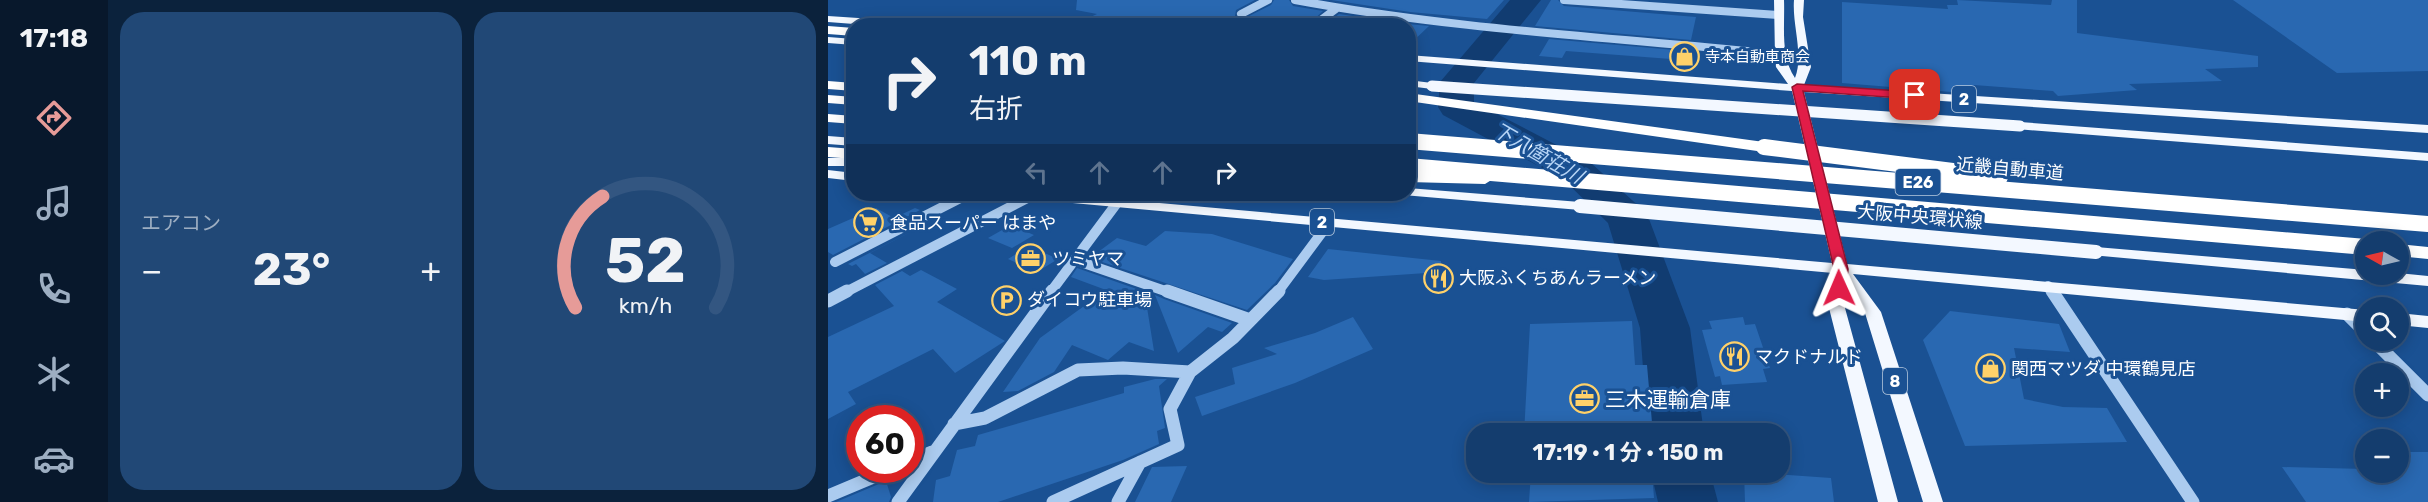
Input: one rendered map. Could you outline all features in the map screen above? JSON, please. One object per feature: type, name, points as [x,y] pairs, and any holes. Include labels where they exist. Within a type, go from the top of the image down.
[{"type":"highway","points":[[828,30],[846,31]]},
{"type":"highway","points":[[828,85],[846,86]]},
{"type":"highway","points":[[828,99],[846,100]]},
{"type":"highway","points":[[1416,99],[1900,166],[2052,183],[2428,216]]},
{"type":"highway","points":[[828,118],[846,119]]},
{"type":"highway","name":"近畿自動車道","points":[[1416,142],[2428,224]]},
{"type":"highway","points":[[828,152],[846,153]]},
{"type":"highway","name":"E26","points":[[1416,167],[2355,247]]},
{"type":"highway","points":[[1416,177],[1562,179]]},
{"type":"highway","points":[[2409,251],[2428,253]]},
{"type":"main road","name":"8","points":[[1779,0],[1782,67],[1797,87],[1841,269],[1837,308],[1888,502]]},
{"type":"main road","name":"8","points":[[1797,87],[1804,67],[1798,17],[1799,0]]},
{"type":"main road","points":[[828,19],[846,20]]},
{"type":"main road","points":[[828,40],[846,41]]},
{"type":"main road","name":"2","points":[[1416,58],[2428,130]]},
{"type":"main road","name":"2","points":[[1416,84],[2428,157]]},
{"type":"main road","points":[[828,140],[846,141]]},
{"type":"main road","points":[[828,162],[846,162]]},
{"type":"main road","points":[[828,174],[846,176]]},
{"type":"main road","name":"大阪中央環状線","points":[[1416,193],[2428,281]]},
{"type":"main road","name":"2","points":[[1097,201],[1627,251],[2048,286],[2355,315]]},
{"type":"main road","name":"8","points":[[1841,269],[1873,312],[1933,502]]},
{"type":"main road","points":[[2409,320],[2428,322]]},
{"type":"street","points":[[1241,14],[1268,0]]},
{"type":"street","points":[[1295,0],[1334,8],[1488,26],[1757,52],[1780,57]]},
{"type":"street","points":[[1322,18],[1341,0]]},
{"type":"street","points":[[1564,0],[1672,4],[1778,15]]},
{"type":"street","points":[[835,262],[954,201]]},
{"type":"street","points":[[828,301],[1012,201]]},
{"type":"street","points":[[898,502],[933,451],[1117,203]]},
{"type":"street","points":[[1053,502],[1178,445],[1170,408],[1190,372],[1233,338],[1279,291],[1329,223]]},
{"type":"street","points":[[1076,260],[1250,320]]},
{"type":"street","points":[[2048,286],[2193,502]]},
{"type":"street","points":[[2347,314],[2355,322]]},
{"type":"street","points":[[2384,351],[2428,395]]},
{"type":"street","points":[[954,424],[985,418],[1078,370],[1123,368],[1190,372]]},
{"type":"street","points":[[924,455],[933,451]]},
{"type":"street","points":[[1118,502],[1140,462]]},
{"type":"street","points":[[828,496],[859,483]]},
{"type":"building","points":[[1077,0],[1255,0],[1236,10],[1235,16],[1238,18],[1088,18],[1097,14],[1076,10]]},
{"type":"building","points":[[1274,0],[1289,0],[1293,6],[1323,11],[1316,18],[1245,18],[1271,5]]},
{"type":"building","points":[[1331,0],[1504,0],[1487,19],[1410,12]]},
{"type":"building","points":[[1551,0],[1558,0],[1564,6],[1696,17],[1691,40],[1535,26]]},
{"type":"building","points":[[1957,0],[2051,5],[2052,0],[2077,0],[2077,33],[2258,56],[2258,67],[2205,69],[2222,81],[2129,84],[2137,90],[2058,96],[2053,91],[1974,85],[1976,94],[1842,83],[1842,2],[1948,9],[1947,5],[1958,5]]},
{"type":"building","points":[[2233,0],[2428,0],[2428,71],[2337,73]]},
{"type":"building","points":[[1339,14],[1367,18],[1334,18]]},
{"type":"building","points":[[1416,25],[1429,26],[1416,38]]},
{"type":"building","points":[[1549,39],[1698,52],[1697,61],[1566,51],[1562,58],[1539,56]]},
{"type":"building","points":[[876,208],[894,218],[915,208],[920,210],[833,255],[828,252],[828,229]]},
{"type":"building","points":[[936,219],[870,253],[887,263],[865,274],[856,264],[852,266],[848,264]]},
{"type":"building","points":[[1011,225],[1034,235],[1012,248],[988,238]]},
{"type":"building","points":[[1165,231],[1212,234],[1293,259],[1275,283],[1247,310],[1090,258],[1117,238],[1146,246]]},
{"type":"building","points":[[1029,246],[1058,259],[1037,272],[1008,259]]},
{"type":"building","points":[[1328,249],[1441,261],[1441,272],[1324,280],[1308,277]]},
{"type":"building","points":[[1077,268],[1151,294],[1145,295],[1154,351],[1129,342],[1108,360],[1072,345],[1054,372],[1018,391],[1003,392],[1040,338],[1106,290],[1071,277]]},
{"type":"building","points":[[921,270],[957,289],[937,302],[1005,341],[955,373],[933,349],[848,392],[856,404],[846,405],[846,409],[828,419],[828,337],[894,306],[875,285],[902,271],[910,276]]},
{"type":"building","points":[[1155,295],[1232,323],[1222,332],[1208,327],[1178,353]]},
{"type":"building","points":[[1950,311],[2059,324],[2070,352],[2014,348],[2024,399],[2063,407],[2107,408],[2127,442],[1965,446],[1923,340]]},
{"type":"building","points":[[1353,317],[1373,349],[1295,383],[1202,416],[1195,397],[1235,384],[1232,368],[1277,354],[1264,348],[1315,333]]},
{"type":"building","points":[[1743,317],[1745,325],[1755,324],[1770,368],[1763,369],[1767,382],[1722,385],[1720,376],[1715,377],[1702,330],[1712,329],[1709,321]]},
{"type":"building","points":[[1632,321],[1635,365],[1647,365],[1652,423],[1525,423],[1530,324]]},
{"type":"building","points":[[1155,379],[1167,379],[1159,386],[1165,428],[1157,431],[1159,444],[1123,460],[998,502],[933,502],[936,480],[950,476],[957,450],[975,446],[978,435],[1124,393],[1124,387]]},
{"type":"building","points":[[2409,452],[2428,452],[2428,502],[2306,502],[2282,467],[2355,469],[2355,483],[2409,483]]},
{"type":"building","points":[[1187,466],[1171,502],[1135,502],[1152,467]]},
{"type":"building","points":[[1790,475],[1831,478],[1834,502],[1745,502],[1744,483],[1790,483]]},
{"type":"building","points":[[881,483],[887,483],[891,497],[889,502],[836,502]]},
{"type":"building","points":[[1530,483],[1653,483],[1654,498],[1529,502]]},
{"type":"waterway","name":"下八箇荘川","points":[[1526,0],[1457,82],[1456,107],[1577,171],[1628,219],[1665,328],[1675,423]]},
{"type":"waterway","name":"下八箇荘川","points":[[1683,483],[1688,502]]},
{"type":"place","name":"寺本自動車商会","points":[[1684,57]]},
{"type":"place","name":"食品スーパー はまや","points":[[869,223]]},
{"type":"place","name":"ツミヤマ","points":[[1031,259]]},
{"type":"place","name":"大阪ふくちあんラーメン","points":[[1438,278]]},
{"type":"place","name":"ダイコウ駐車場","points":[[1006,300]]},
{"type":"place","name":"マクドナルド","points":[[1734,357]]},
{"type":"place","name":"関西マツダ 中環鶴見店","points":[[1990,369]]},
{"type":"place","name":"三木運輸倉庫","points":[[1584,399]]},
{"type":"route","points":[[1839,288],[1841,269],[1797,87],[1915,95]]}]
